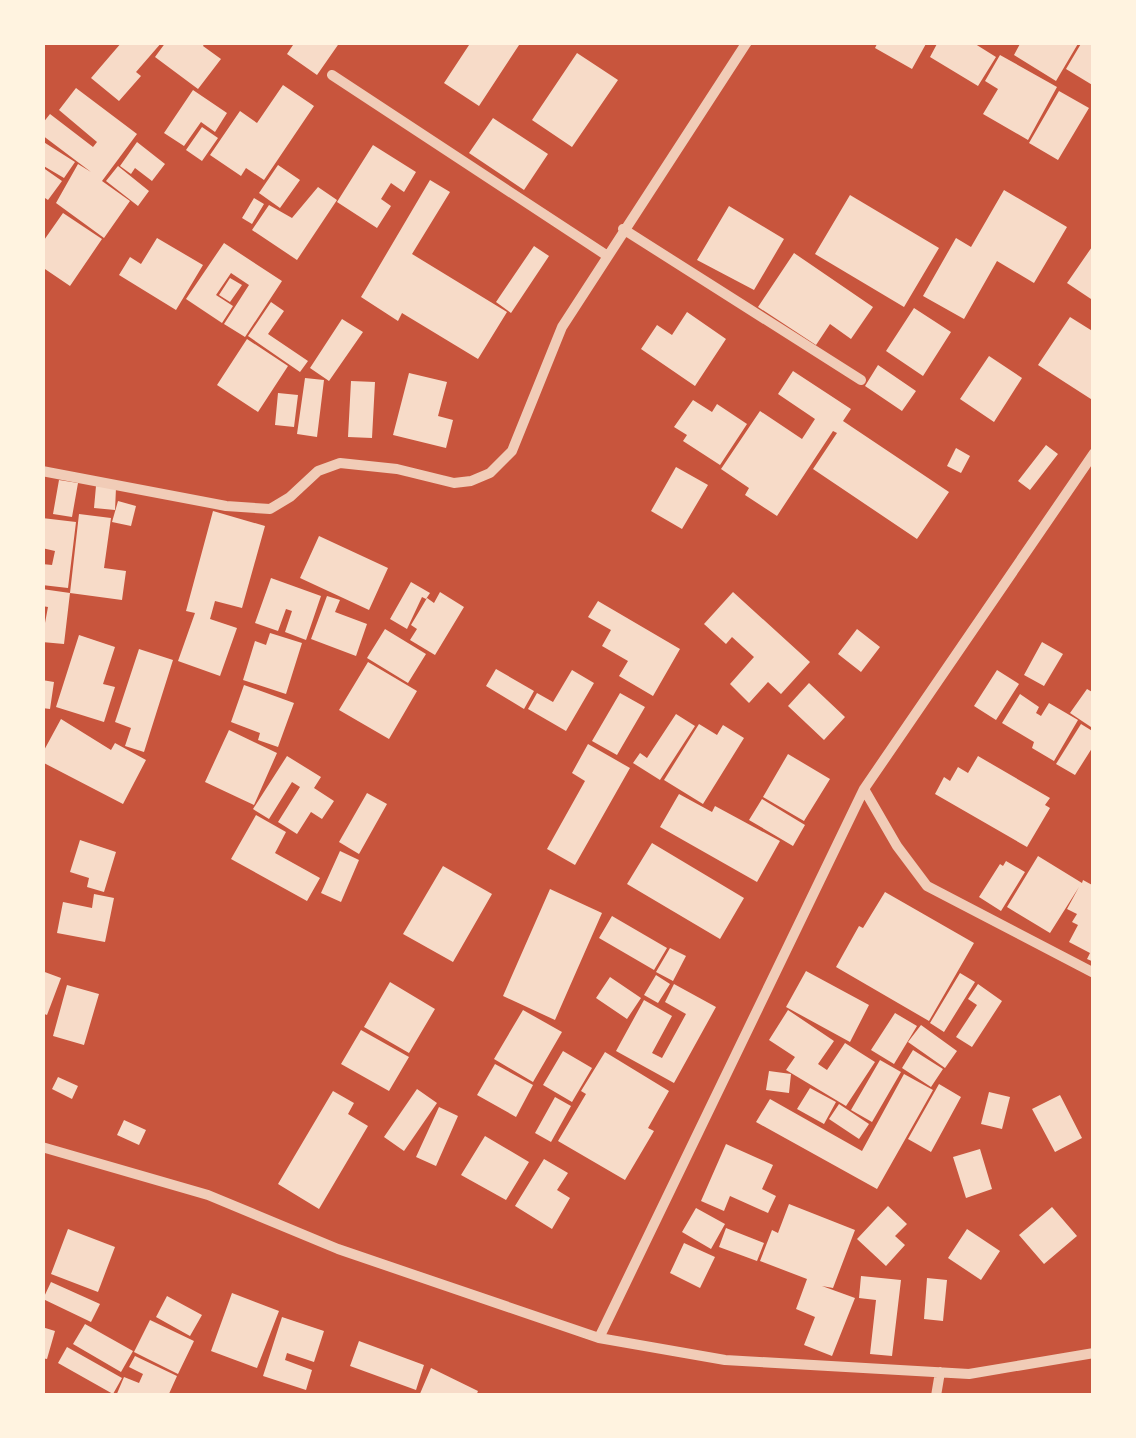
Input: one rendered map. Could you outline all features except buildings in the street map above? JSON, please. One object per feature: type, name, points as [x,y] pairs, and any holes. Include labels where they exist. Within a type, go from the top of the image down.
[{"type":"street","points":[[42,471],[226,506],[270,508],[290,498],[318,471],[340,463],[397,469],[454,483],[490,473],[512,451],[562,327],[746,42]]},
{"type":"street","points":[[332,75],[606,256]]},
{"type":"street","points":[[624,229],[861,380]]},
{"type":"street","points":[[599,1338],[864,789],[1094,453]]},
{"type":"street","points":[[864,789],[897,846],[928,886],[1094,974]]},
{"type":"street","points":[[42,1147],[208,1195],[338,1249],[599,1338],[725,1360],[970,1374],[1094,1353]]},
{"type":"street","points":[[936,1396],[940,1372]]}]
